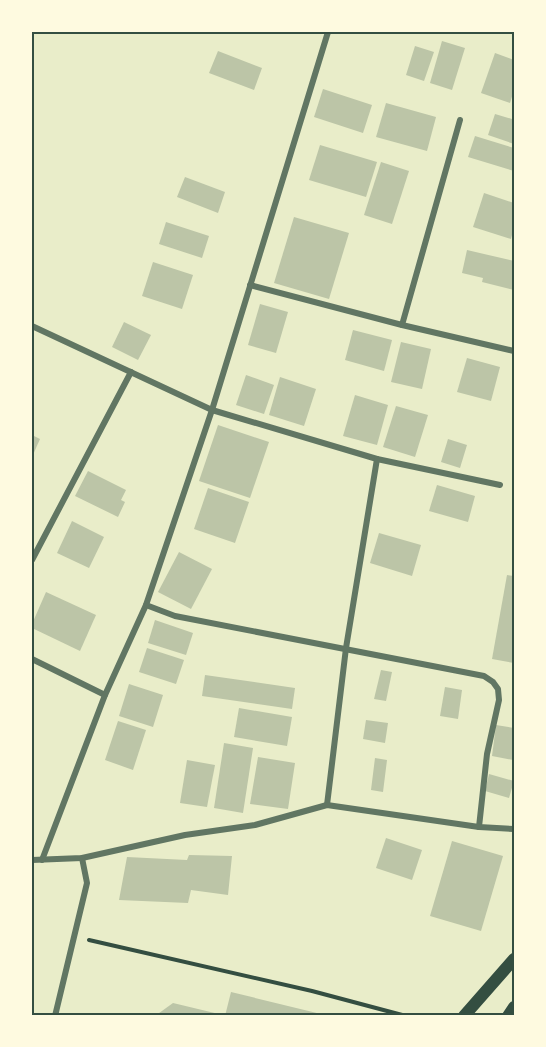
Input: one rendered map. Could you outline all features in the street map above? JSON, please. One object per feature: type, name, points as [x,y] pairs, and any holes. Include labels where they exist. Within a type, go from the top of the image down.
[{"type":"main road","points":[[464,1016],[514,959]]},
{"type":"main road","points":[[508,1016],[514,1007]]},
{"type":"street","points":[[42,860],[105,695],[146,605],[212,410],[328,32]]},
{"type":"street","points":[[402,325],[460,120]]},
{"type":"street","points":[[250,285],[402,325],[514,351]]},
{"type":"street","points":[[32,326],[212,410],[377,459],[500,485]]},
{"type":"street","points":[[32,560],[131,372]]},
{"type":"street","points":[[327,805],[346,648],[377,459]]},
{"type":"street","points":[[146,605],[175,615],[484,676],[498,689],[499,700],[487,754],[479,827]]},
{"type":"street","points":[[32,659],[105,695]]},
{"type":"street","points":[[32,860],[82,858],[185,835],[255,825],[327,805],[479,827],[514,829]]},
{"type":"street","points":[[55,1016],[87,884],[82,858]]},
{"type":"path","points":[[74,936],[312,991],[406,1016]]},
{"type":"building","points":[[442,41],[465,48],[452,90],[430,83]]},
{"type":"building","points":[[415,46],[434,52],[424,81],[406,75]]},
{"type":"building","points":[[218,51],[262,68],[254,90],[209,73]]},
{"type":"building","points":[[495,53],[514,60],[514,90],[510,103],[481,93]]},
{"type":"building","points":[[323,89],[372,105],[363,133],[314,117]]},
{"type":"building","points":[[386,103],[436,117],[427,151],[376,137]]},
{"type":"building","points":[[514,112],[514,144],[488,135],[495,114],[512,119]]},
{"type":"building","points":[[475,136],[514,148],[514,171],[468,157]]},
{"type":"building","points":[[320,145],[377,162],[366,197],[309,180]]},
{"type":"building","points":[[381,162],[409,171],[392,224],[364,215]]},
{"type":"building","points":[[185,177],[225,192],[218,213],[177,197]]},
{"type":"building","points":[[484,193],[514,203],[514,227],[511,239],[473,227]]},
{"type":"building","points":[[294,217],[349,233],[329,299],[274,283]]},
{"type":"building","points":[[166,222],[209,236],[202,258],[159,244]]},
{"type":"building","points":[[467,250],[514,261],[514,290],[482,282],[483,278],[462,273]]},
{"type":"building","points":[[153,262],[193,275],[182,309],[142,296]]},
{"type":"building","points":[[260,304],[288,312],[276,353],[248,345]]},
{"type":"building","points":[[124,322],[151,335],[138,360],[112,347]]},
{"type":"building","points":[[353,330],[392,340],[384,371],[345,360]]},
{"type":"building","points":[[401,342],[431,349],[422,389],[391,382]]},
{"type":"building","points":[[467,358],[500,367],[491,401],[457,392]]},
{"type":"building","points":[[246,375],[274,385],[264,414],[236,405]]},
{"type":"building","points":[[280,377],[316,389],[304,426],[269,415]]},
{"type":"building","points":[[355,395],[388,405],[377,445],[343,436]]},
{"type":"building","points":[[396,406],[428,415],[415,457],[383,447]]},
{"type":"building","points":[[218,425],[269,442],[250,498],[199,481]]},
{"type":"building","points":[[32,435],[40,439],[32,457]]},
{"type":"building","points":[[448,439],[467,445],[460,468],[441,462]]},
{"type":"building","points":[[88,471],[126,490],[121,500],[125,502],[118,517],[75,496]]},
{"type":"building","points":[[437,485],[475,496],[468,522],[429,511]]},
{"type":"building","points":[[208,488],[249,502],[235,543],[194,529]]},
{"type":"building","points":[[72,521],[104,537],[89,568],[57,553]]},
{"type":"building","points":[[379,533],[421,545],[412,576],[370,563]]},
{"type":"building","points":[[179,552],[212,569],[191,609],[158,592]]},
{"type":"building","points":[[507,575],[514,576],[514,663],[492,659]]},
{"type":"building","points":[[46,592],[96,615],[80,651],[32,628]]},
{"type":"building","points":[[155,620],[193,633],[186,655],[148,643]]},
{"type":"building","points":[[147,648],[184,660],[176,684],[139,672]]},
{"type":"building","points":[[381,670],[392,672],[386,701],[374,699]]},
{"type":"building","points":[[205,675],[295,688],[292,709],[202,696]]},
{"type":"building","points":[[129,684],[163,695],[153,727],[119,716]]},
{"type":"building","points":[[445,687],[462,690],[458,719],[440,716]]},
{"type":"building","points":[[239,708],[292,717],[287,746],[234,737]]},
{"type":"building","points":[[366,720],[388,723],[385,743],[363,739]]},
{"type":"building","points":[[118,721],[146,730],[133,770],[105,760]]},
{"type":"building","points":[[496,725],[514,728],[513,760],[492,756]]},
{"type":"building","points":[[224,743],[253,748],[243,813],[214,808]]},
{"type":"building","points":[[258,757],[295,763],[288,809],[250,804]]},
{"type":"building","points":[[375,758],[387,760],[383,792],[371,790]]},
{"type":"building","points":[[187,760],[215,765],[207,807],[180,803]]},
{"type":"building","points":[[489,774],[514,781],[509,798],[485,791]]},
{"type":"building","points":[[386,838],[422,850],[412,880],[376,868]]},
{"type":"building","points":[[452,841],[503,856],[481,931],[430,916]]},
{"type":"building","points":[[189,855],[232,856],[228,895],[191,890],[188,903],[119,900],[127,857],[187,860]]},
{"type":"building","points":[[231,992],[325,1015],[225,1016]]},
{"type":"building","points":[[173,1003],[223,1015],[223,1016],[155,1016]]}]
